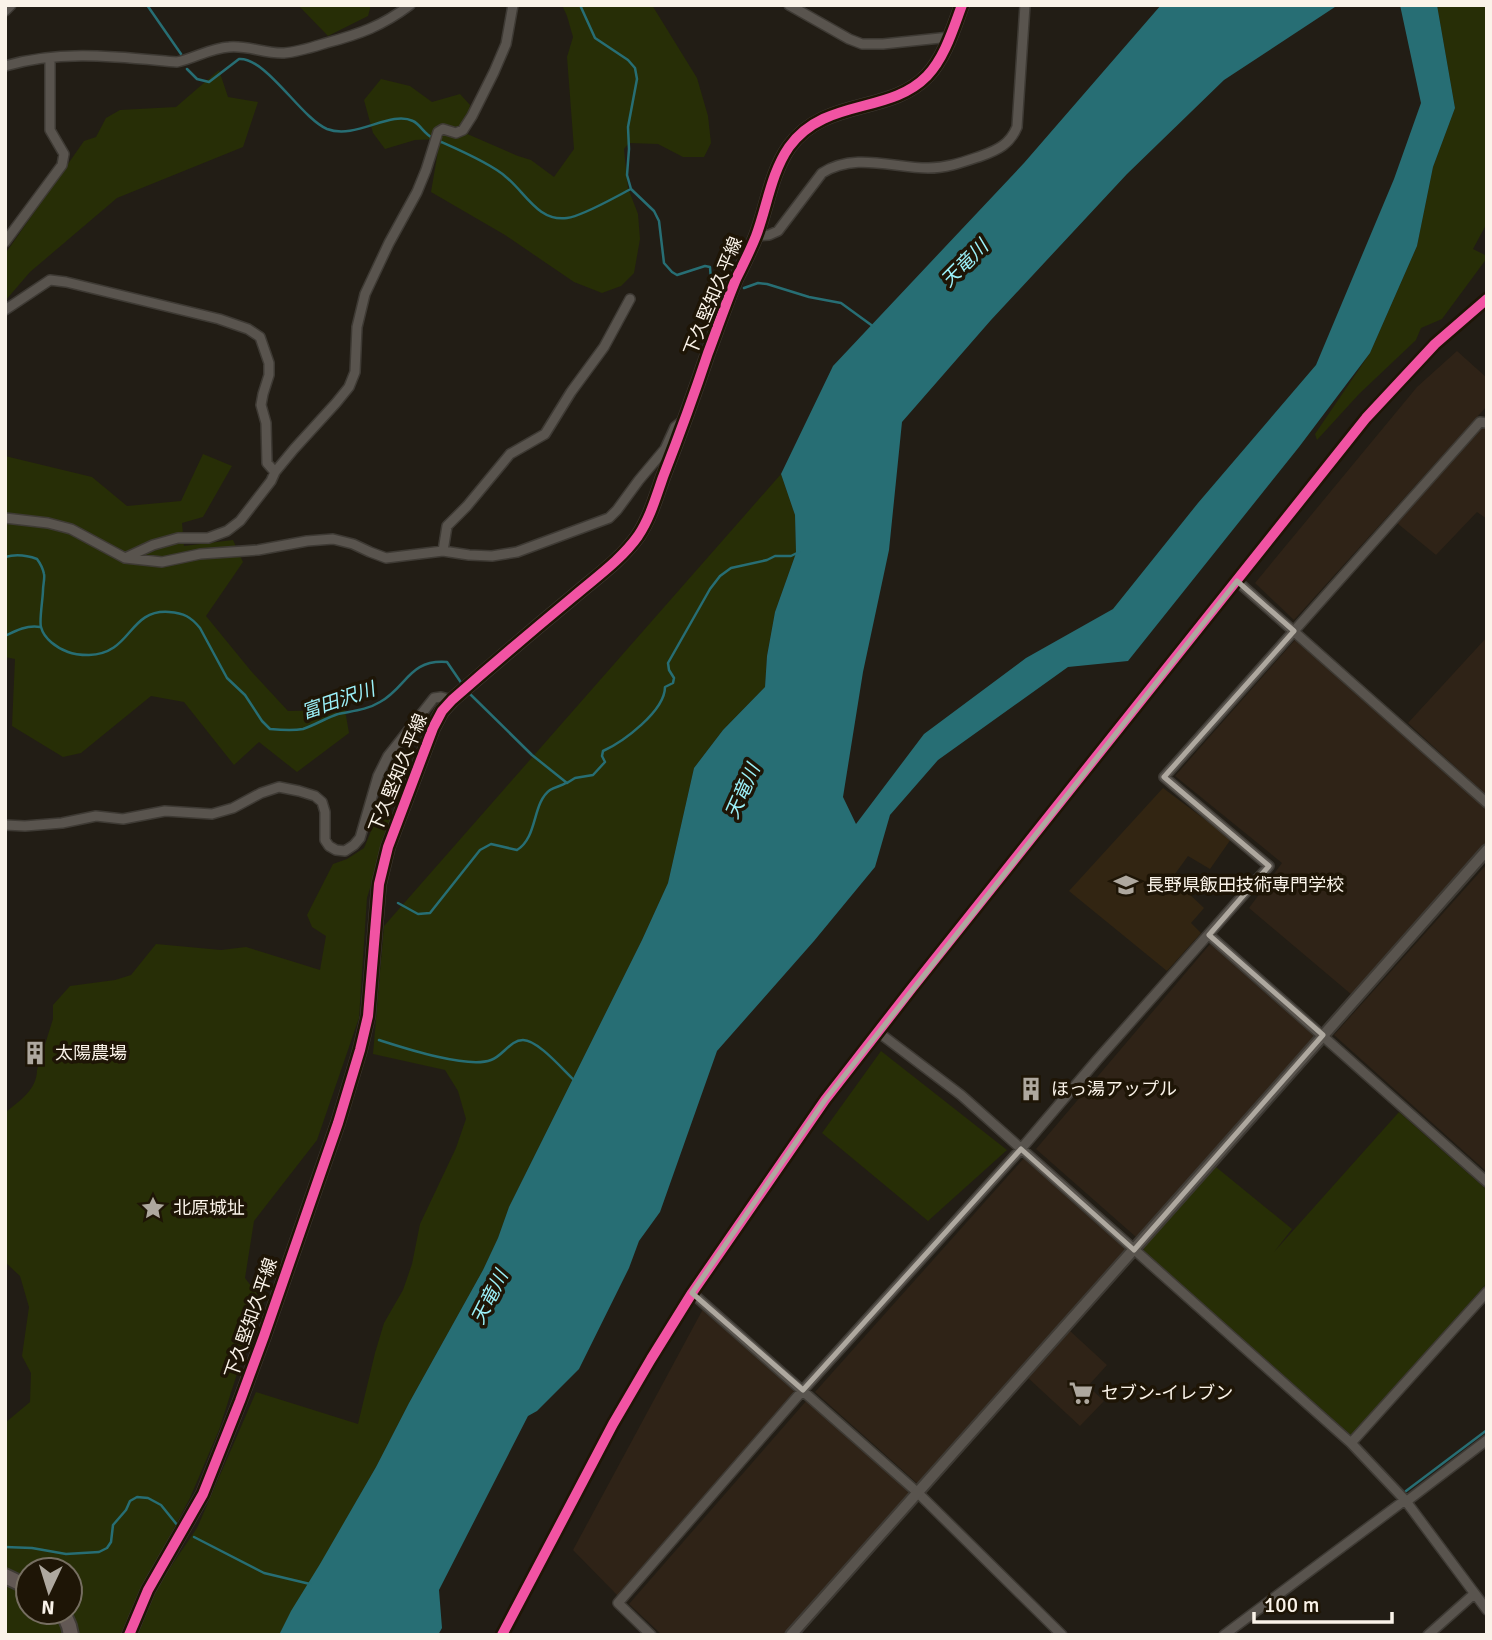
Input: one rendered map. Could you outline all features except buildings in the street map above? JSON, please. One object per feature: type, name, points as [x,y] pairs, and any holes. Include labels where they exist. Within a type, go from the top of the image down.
[{"type":"main road","name":"下久堅知久平線","points":[[129,1635],[148,1590],[203,1494],[268,1325],[338,1123],[369,1016],[379,884],[388,847],[433,728],[442,711],[455,697],[613,563],[638,535],[648,517],[686,419],[709,349],[789,148],[815,123],[848,109],[883,101],[927,77],[939,61],[962,5]]},
{"type":"street","points":[[5,11],[11,5]]},
{"type":"street","points":[[5,66],[25,60],[106,55],[177,62],[229,47],[284,53],[362,33],[390,20],[411,5]]},
{"type":"street","points":[[125,558],[153,545],[178,538],[208,538],[227,531],[240,522],[275,472],[352,381],[365,294],[416,192],[437,133],[443,129],[456,133],[463,130],[472,116],[506,44],[513,5]]},
{"type":"street","points":[[789,5],[862,44],[950,37]]},
{"type":"street","points":[[756,236],[778,231],[822,173],[832,167],[881,162],[927,168],[952,166],[988,153],[1012,140],[1017,127],[1025,5]]},
{"type":"street","points":[[5,242],[62,165],[64,154],[50,130],[50,58]]},
{"type":"street","points":[[5,310],[50,280],[194,312],[248,329],[260,337],[269,363],[269,375],[261,405],[266,422],[267,463],[275,472]]},
{"type":"street","points":[[443,551],[447,526],[510,454],[545,434],[604,347],[630,299]]},
{"type":"street","points":[[502,1635],[612,1424],[692,1293],[825,1100],[1366,418],[1435,344],[1487,299]]},
{"type":"street","points":[[5,518],[48,523],[71,529],[125,558],[162,562],[200,554],[258,550],[333,539],[386,558],[443,551],[492,556],[517,552],[609,518],[665,449],[675,427],[686,419]]},
{"type":"street","points":[[651,1635],[618,1603],[803,1390],[1021,1149],[1269,866],[1164,777],[1480,422],[1487,423]]},
{"type":"street","points":[[1237,581],[1487,803]]},
{"type":"street","points":[[5,815],[10,826],[62,823],[96,816],[123,819],[165,811],[212,814],[233,808],[279,787],[315,796],[323,802],[325,840],[336,850],[345,851],[360,838],[378,776],[388,756],[434,698],[455,697]]},
{"type":"street","points":[[791,1635],[1487,850]]},
{"type":"street","points":[[1209,935],[1487,1182]]},
{"type":"street","points":[[878,1032],[961,1095],[1351,1443],[1406,1500],[1474,1594],[1485,1604]]},
{"type":"street","points":[[1351,1443],[1487,1292]]},
{"type":"street","points":[[692,1293],[917,1492],[1062,1635]]},
{"type":"street","points":[[1478,1302],[1487,1309]]},
{"type":"street","points":[[1224,1635],[1487,1440]]},
{"type":"street","points":[[1427,1635],[1474,1594]]},
{"type":"highlighted area","points":[[1237,581],[1294,631],[1164,777],[1269,866],[1209,935],[1323,1035],[1134,1250],[1021,1149],[803,1390],[692,1293],[825,1100]]},
{"type":"shaded area","points":[[1457,351],[1487,378],[1487,406],[1294,620],[1255,583],[1417,387]]},
{"type":"shaded area","points":[[1484,426],[1487,429],[1487,519],[1477,512],[1436,555],[1397,523]]},
{"type":"shaded area","points":[[1487,637],[1487,796],[1408,723]]},
{"type":"shaded area","points":[[1295,640],[1487,809],[1487,844],[1352,995],[1249,908],[1282,863],[1175,776]]},
{"type":"shaded area","name":"長野県飯田技術専門学校","points":[[1163,788],[1231,839],[1210,869],[1188,856],[1172,878],[1204,908],[1191,923],[1201,933],[1167,971],[1069,891]]},
{"type":"shaded area","points":[[1487,864],[1487,1172],[1334,1035]]},
{"type":"shaded area","points":[[1211,943],[1316,1037],[1136,1237],[1036,1149]]},
{"type":"shaded area","points":[[1025,1157],[1126,1249],[918,1484],[815,1392]]},
{"type":"shaded area","points":[[703,1309],[798,1391],[618,1596],[573,1550]]},
{"type":"shaded area","points":[[1069,1330],[1107,1365],[1088,1386],[1104,1401],[1080,1426],[1026,1376]]},
{"type":"shaded area","points":[[807,1400],[910,1492],[784,1635],[662,1635],[629,1604]]},
{"type":"green space","points":[[298,5],[371,5],[368,16],[328,36]]},
{"type":"green space","points":[[562,5],[652,5],[697,78],[708,116],[711,143],[704,157],[683,157],[658,144],[629,143],[624,149],[628,188],[638,214],[640,239],[634,273],[621,286],[602,293],[574,282],[505,235],[431,192],[440,139],[415,140],[385,149],[373,133],[364,100],[381,79],[410,86],[432,102],[460,94],[470,105],[465,133],[531,160],[554,177],[574,149],[567,57],[573,37]]},
{"type":"green space","points":[[1437,5],[1487,5],[1487,223],[1473,249],[1487,258],[1442,319],[1421,328],[1416,340],[1359,394],[1317,440],[1315,434],[1370,353],[1417,246],[1433,167],[1455,108]]},
{"type":"green space","points":[[219,70],[228,97],[258,102],[243,147],[117,198],[30,272],[5,301],[5,254],[84,141],[96,137],[106,118],[120,110],[176,107]]},
{"type":"green space","points":[[203,454],[232,466],[203,517],[182,523],[184,546],[233,540],[243,562],[206,616],[288,711],[345,710],[349,733],[297,772],[259,742],[234,765],[184,702],[151,696],[81,753],[63,757],[12,726],[15,659],[5,657],[5,456],[92,477],[127,506],[181,501]]},
{"type":"green space","points":[[781,474],[795,515],[796,553],[775,612],[767,655],[765,687],[723,730],[694,768],[668,883],[642,940],[509,1207],[483,1270],[376,1467],[280,1635],[5,1635],[5,1423],[30,1402],[31,1373],[22,1356],[29,1307],[20,1276],[5,1262],[5,1113],[34,1083],[53,1019],[53,1005],[70,986],[131,975],[156,944],[221,950],[246,947],[320,970],[326,936],[312,927],[307,915],[333,864],[364,848],[378,814],[391,818],[367,898],[359,1018],[317,1140],[254,1221],[245,1278],[261,1299],[219,1430],[190,1498],[145,1583],[147,1607],[197,1528],[256,1392],[358,1424],[384,1323],[403,1290],[412,1264],[420,1224],[456,1148],[466,1119],[458,1091],[445,1070],[373,1054],[384,926]]},
{"type":"green space","points":[[881,1051],[1007,1150],[928,1221],[822,1133]]},
{"type":"green space","points":[[1399,1112],[1487,1190],[1487,1283],[1352,1436],[1144,1252],[1144,1245],[1216,1167],[1292,1229],[1274,1252]]},
{"type":"water","name":"天竜川","points":[[1161,5],[1338,5],[1224,80],[1127,174],[991,320],[902,422],[889,550],[863,672],[843,797],[856,824],[924,734],[1026,658],[1113,609],[1198,503],[1316,365],[1394,179],[1421,103],[1400,5],[1437,5],[1455,108],[1433,167],[1417,246],[1370,353],[1299,447],[1128,661],[1068,667],[938,760],[890,815],[875,867],[717,1051],[660,1212],[639,1241],[629,1268],[579,1369],[537,1411],[528,1416],[439,1590],[442,1628],[438,1635],[279,1635],[376,1467],[483,1270],[509,1207],[642,940],[668,883],[694,768],[723,730],[765,687],[767,656],[775,612],[796,553],[795,515],[781,474],[833,366],[1024,163]]},
{"type":"waterway","points":[[147,5],[181,54]]},
{"type":"waterway","points":[[580,5],[595,38],[628,60],[635,68],[637,79],[628,127],[627,175],[631,189],[654,211],[659,221],[664,263],[677,275],[705,266],[710,267],[712,294],[719,298],[725,296]]},
{"type":"waterway","points":[[187,69],[197,79],[209,82],[239,59],[249,61],[272,77],[306,113],[327,129],[349,131],[394,119],[404,119],[416,122],[433,138]]},
{"type":"waterway","points":[[439,141],[500,172],[540,211],[557,218],[582,214],[631,189]]},
{"type":"waterway","points":[[744,288],[758,283],[767,284],[809,297],[841,303],[874,327]]},
{"type":"waterway","name":"富田沢川","points":[[468,692],[532,755],[567,783],[575,778],[593,775],[605,762],[603,751],[642,725],[658,706],[665,687],[673,683],[674,678],[668,663],[720,576],[731,568],[799,552]]},
{"type":"waterway","name":"富田沢川","points":[[5,557],[21,555],[37,559],[44,576],[41,627],[52,642],[71,653],[103,653],[114,647],[145,617],[156,613],[169,612],[190,618],[200,628],[227,678],[245,695],[270,729],[303,729],[338,714],[370,707],[389,696],[416,669],[434,662],[447,662],[462,684]]},
{"type":"waterway","points":[[5,636],[26,627],[40,627]]},
{"type":"waterway","points":[[398,903],[418,914],[430,913],[480,850],[491,844],[517,850],[524,844],[544,796],[550,790],[566,783]]},
{"type":"waterway","points":[[379,1040],[467,1062],[491,1060],[514,1043],[529,1041],[543,1050],[574,1080]]},
{"type":"waterway","points":[[1406,1491],[1487,1430]]},
{"type":"waterway","points":[[5,1547],[66,1554],[99,1552],[107,1548],[111,1542],[113,1525],[130,1501],[137,1497],[148,1498],[161,1505],[178,1526]]},
{"type":"waterway","points":[[194,1537],[264,1573],[310,1584]]},
{"type":"cycle path","points":[[129,1635],[148,1590],[203,1494],[264,1336],[338,1123],[368,1016],[379,884],[388,847],[433,728],[452,700],[624,553],[642,529],[736,279],[756,236],[778,168],[789,147],[804,131],[820,120],[894,97],[927,76],[944,52],[962,5]]},
{"type":"cycle path","points":[[502,1635],[613,1424],[651,1359],[692,1293],[825,1100],[1366,418],[1435,344],[1487,299]]},
{"type":"place","name":"長野県飯田技術専門学校","points":[[1126,885]]},
{"type":"place","name":"太陽農場","points":[[35,1053]]},
{"type":"place","name":"ほっ湯アップル","points":[[1031,1089]]},
{"type":"place","name":"北原城址","points":[[153,1208]]},
{"type":"place","name":"セブン-イレブン","points":[[1081,1393]]}]
